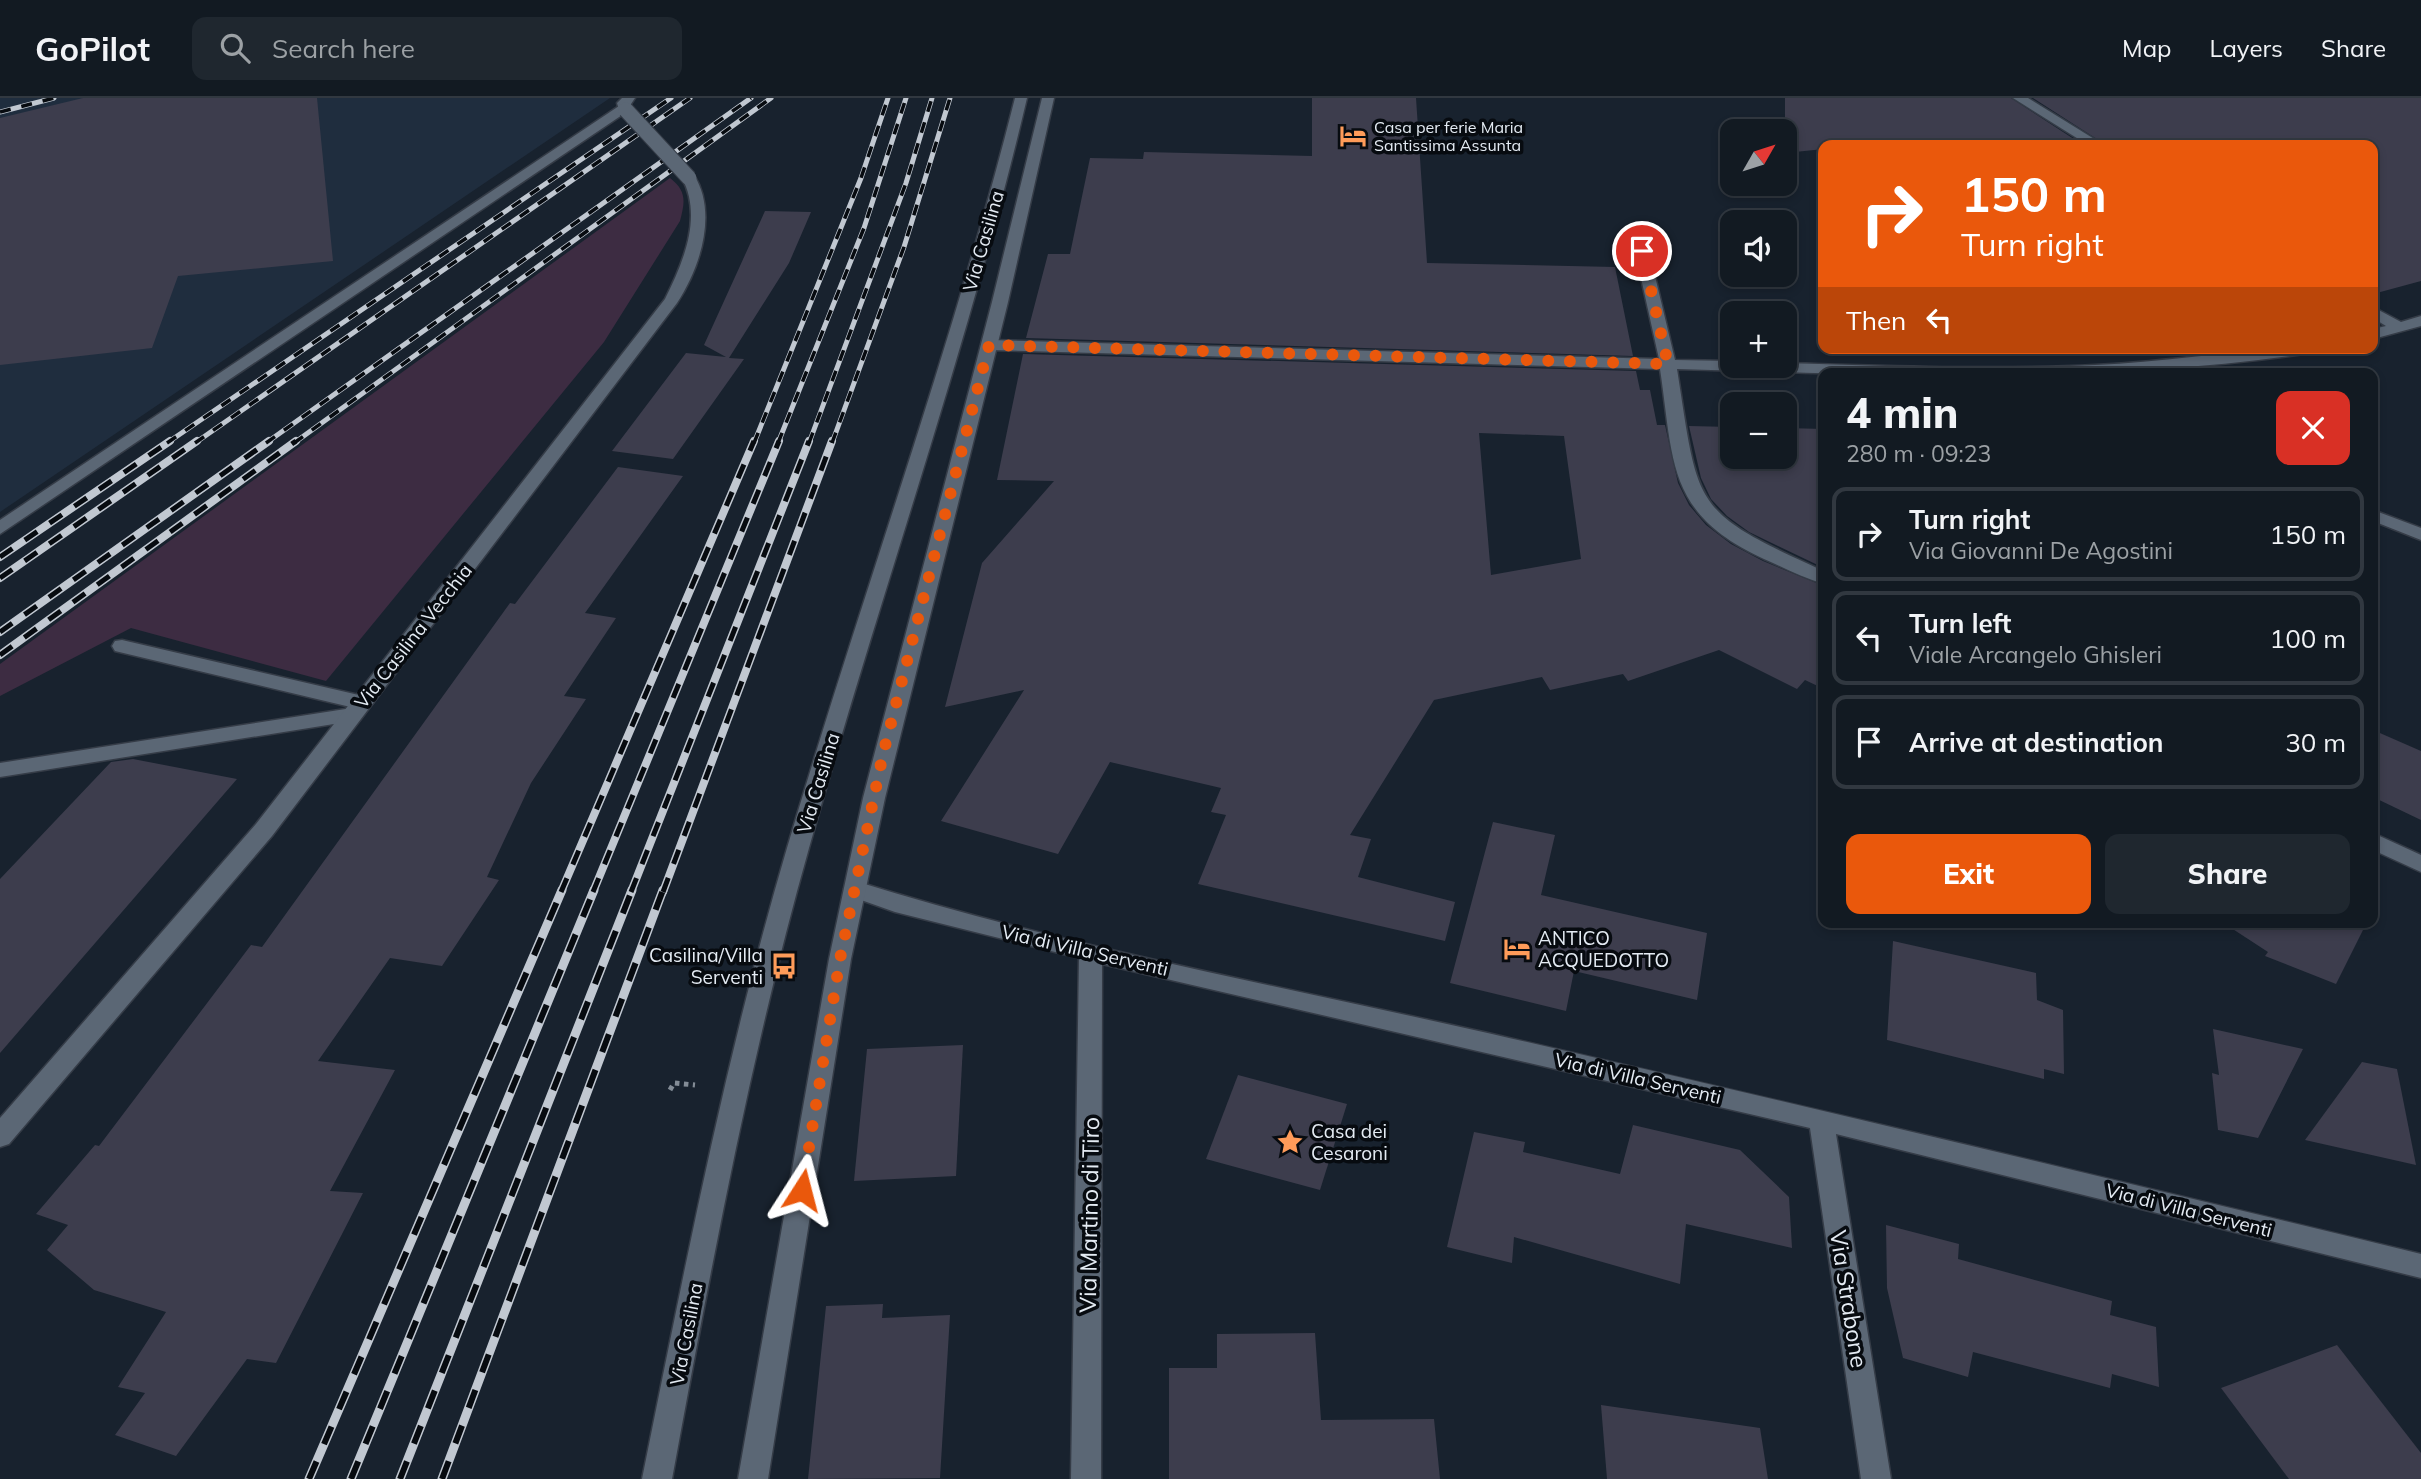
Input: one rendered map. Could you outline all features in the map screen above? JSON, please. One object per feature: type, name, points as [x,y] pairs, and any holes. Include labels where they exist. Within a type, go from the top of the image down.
[{"type":"street","name":"Via Casilina","points":[[657,1479],[696,1279],[787,885],[956,337],[1021,98]]},
{"type":"street","name":"Via Casilina","points":[[753,1479],[840,959],[883,754],[989,345],[1048,98]]},
{"type":"street","points":[[2019,98],[2089,140]]},
{"type":"street","name":"Via Casilina Vecchia","points":[[0,527],[626,106],[698,192],[700,205],[691,255],[672,300],[264,830],[0,1136]]},
{"type":"street","points":[[1642,251],[1668,364],[1688,485],[1707,514],[1727,530],[1818,575]]},
{"type":"street","points":[[2378,315],[2399,327]]},
{"type":"street","points":[[2378,333],[2421,321]]},
{"type":"street","points":[[989,345],[1720,366]]},
{"type":"street","points":[[2148,368],[2267,354]]},
{"type":"street","points":[[1797,367],[1916,368]]},
{"type":"street","points":[[2378,517],[2421,534]]},
{"type":"street","points":[[122,646],[358,709]]},
{"type":"street","points":[[0,770],[358,709]]},
{"type":"street","points":[[2378,843],[2421,864]]},
{"type":"street","name":"Via di Villa Serventi","points":[[855,889],[895,903],[1091,952],[1821,1120],[2421,1266]]},
{"type":"street","name":"Via Martino di Tiro","points":[[1086,1479],[1091,952]]},
{"type":"street","name":"Via Strabone","points":[[1821,1120],[1876,1479]]},
{"type":"shaded area","points":[[0,98],[610,98],[0,512]]},
{"type":"shaded area","points":[[670,178],[682,192],[680,221],[604,342],[326,681],[131,628],[0,696],[0,664]]},
{"type":"building","points":[[83,98],[317,98],[333,261],[178,276],[152,348],[0,365],[0,118]]},
{"type":"building","points":[[1312,98],[1416,98],[1427,263],[1615,267],[1633,356],[1026,338],[1048,254],[1070,254],[1090,158],[1143,159],[1144,152],[1312,156]]},
{"type":"building","points":[[1785,98],[2011,98],[2075,140],[1818,140],[1818,150],[1797,152],[1797,119],[1785,119]]},
{"type":"building","points":[[2033,98],[2421,98],[2421,281],[2378,293],[2378,140],[2098,140]]},
{"type":"building","points":[[765,211],[811,212],[789,263],[729,358],[744,359],[673,459],[612,451],[686,353],[726,357],[704,345]]},
{"type":"building","points":[[1023,354],[1636,371],[1640,390],[1650,390],[1657,425],[1665,425],[1678,483],[1689,505],[1706,525],[1731,544],[1763,561],[1818,584],[1818,686],[1805,680],[1797,689],[1719,650],[1628,681],[1623,674],[1550,690],[1542,677],[1434,700],[1350,835],[1371,839],[1358,877],[1455,902],[1445,941],[1198,884],[1226,815],[1211,812],[1221,788],[1110,762],[1058,854],[941,821],[1024,690],[945,707],[982,563],[1054,481],[997,480]],"holes":[[[1479,433],[1564,436],[1581,559],[1491,575]]]},
{"type":"building","points":[[1689,426],[1720,427],[1720,469],[1797,469],[1797,428],[1818,429],[1818,565],[1749,532],[1727,516],[1711,499],[1701,478]]},
{"type":"building","points":[[618,467],[683,476],[585,613],[616,618],[564,696],[586,699],[531,783],[487,877],[499,880],[442,966],[390,958],[318,1061],[395,1070],[330,1191],[363,1193],[276,1363],[247,1359],[176,1456],[115,1435],[145,1393],[118,1387],[166,1312],[94,1290],[47,1250],[68,1225],[36,1214],[95,1145],[99,1146],[251,945],[262,947],[510,603],[515,604]]},
{"type":"building","points":[[2378,732],[2421,751],[2421,820],[2378,799]]},
{"type":"building","points":[[133,759],[237,779],[0,1053],[0,879],[111,762]]},
{"type":"building","points":[[1493,822],[1555,835],[1541,895],[1707,933],[1697,1000],[1574,971],[1566,1011],[1450,983]]},
{"type":"building","points":[[2231,928],[2364,928],[2336,984],[2265,956],[2268,952]]},
{"type":"building","points":[[1893,941],[2036,973],[2037,1000],[2063,1010],[2064,1074],[2044,1069],[2044,1079],[1887,1040]]},
{"type":"building","points":[[2213,1029],[2303,1049],[2258,1138],[2218,1130],[2212,1073],[2219,1075]]},
{"type":"building","points":[[963,1045],[956,1176],[854,1181],[867,1049]]},
{"type":"building","points":[[2362,1062],[2397,1069],[2416,1165],[2305,1140]]},
{"type":"building","points":[[1238,1075],[1347,1104],[1320,1190],[1206,1159]]},
{"type":"building","points":[[1633,1125],[1740,1150],[1789,1197],[1792,1248],[1686,1224],[1680,1284],[1514,1237],[1512,1263],[1447,1247],[1474,1132],[1525,1142],[1523,1152],[1620,1174]]},
{"type":"building","points":[[1886,1225],[1959,1244],[1958,1259],[2112,1301],[2110,1315],[2156,1327],[2159,1387],[2112,1374],[2110,1388],[1973,1352],[1968,1377],[1903,1358],[1887,1288]]},
{"type":"building","points":[[883,1304],[882,1318],[950,1315],[940,1478],[808,1479],[826,1306]]},
{"type":"building","points":[[1315,1333],[1321,1420],[1434,1419],[1440,1479],[1169,1479],[1169,1368],[1217,1368],[1217,1334]]},
{"type":"building","points":[[2337,1345],[2421,1453],[2421,1479],[2289,1479],[2221,1388]]},
{"type":"building","points":[[1601,1405],[1760,1428],[1768,1479],[1607,1479]]},
{"type":"railway","points":[[0,112],[54,98]]},
{"type":"railway","points":[[167,443],[671,98]]},
{"type":"railway","points":[[195,443],[690,98]]},
{"type":"railway","points":[[266,443],[751,98]]},
{"type":"railway","points":[[294,443],[771,98]]},
{"type":"railway","points":[[754,443],[861,178],[888,98]]},
{"type":"railway","points":[[778,443],[864,228],[906,98]]},
{"type":"railway","points":[[809,443],[906,183],[932,98]]},
{"type":"railway","points":[[832,443],[904,247],[950,98]]},
{"type":"railway","points":[[0,557],[170,441]]},
{"type":"railway","points":[[0,578],[197,441]]},
{"type":"railway","points":[[0,632],[269,441]]},
{"type":"railway","points":[[0,655],[296,441]]},
{"type":"railway","points":[[561,892],[754,441]]},
{"type":"railway","points":[[593,892],[779,441]]},
{"type":"railway","points":[[631,892],[809,441]]},
{"type":"railway","points":[[663,892],[832,441]]},
{"type":"railway","points":[[309,1479],[562,890]]},
{"type":"railway","points":[[351,1479],[594,890]]},
{"type":"railway","points":[[400,1479],[632,890]]},
{"type":"railway","points":[[442,1479],[663,890]]},
{"type":"place","name":"Casa per ferie Maria Santissima Assunta","points":[[1353,136]]},
{"type":"place","name":"ANTICO ACQUEDOTTO","points":[[1517,949]]},
{"type":"place","name":"Casilina/Villa Serventi","points":[[784,966]]},
{"type":"place","name":"Casa dei Cesaroni","points":[[1290,1142]]},
{"type":"route","points":[[802,1190],[840,959],[883,754],[989,345],[1668,364],[1642,251]]}]
